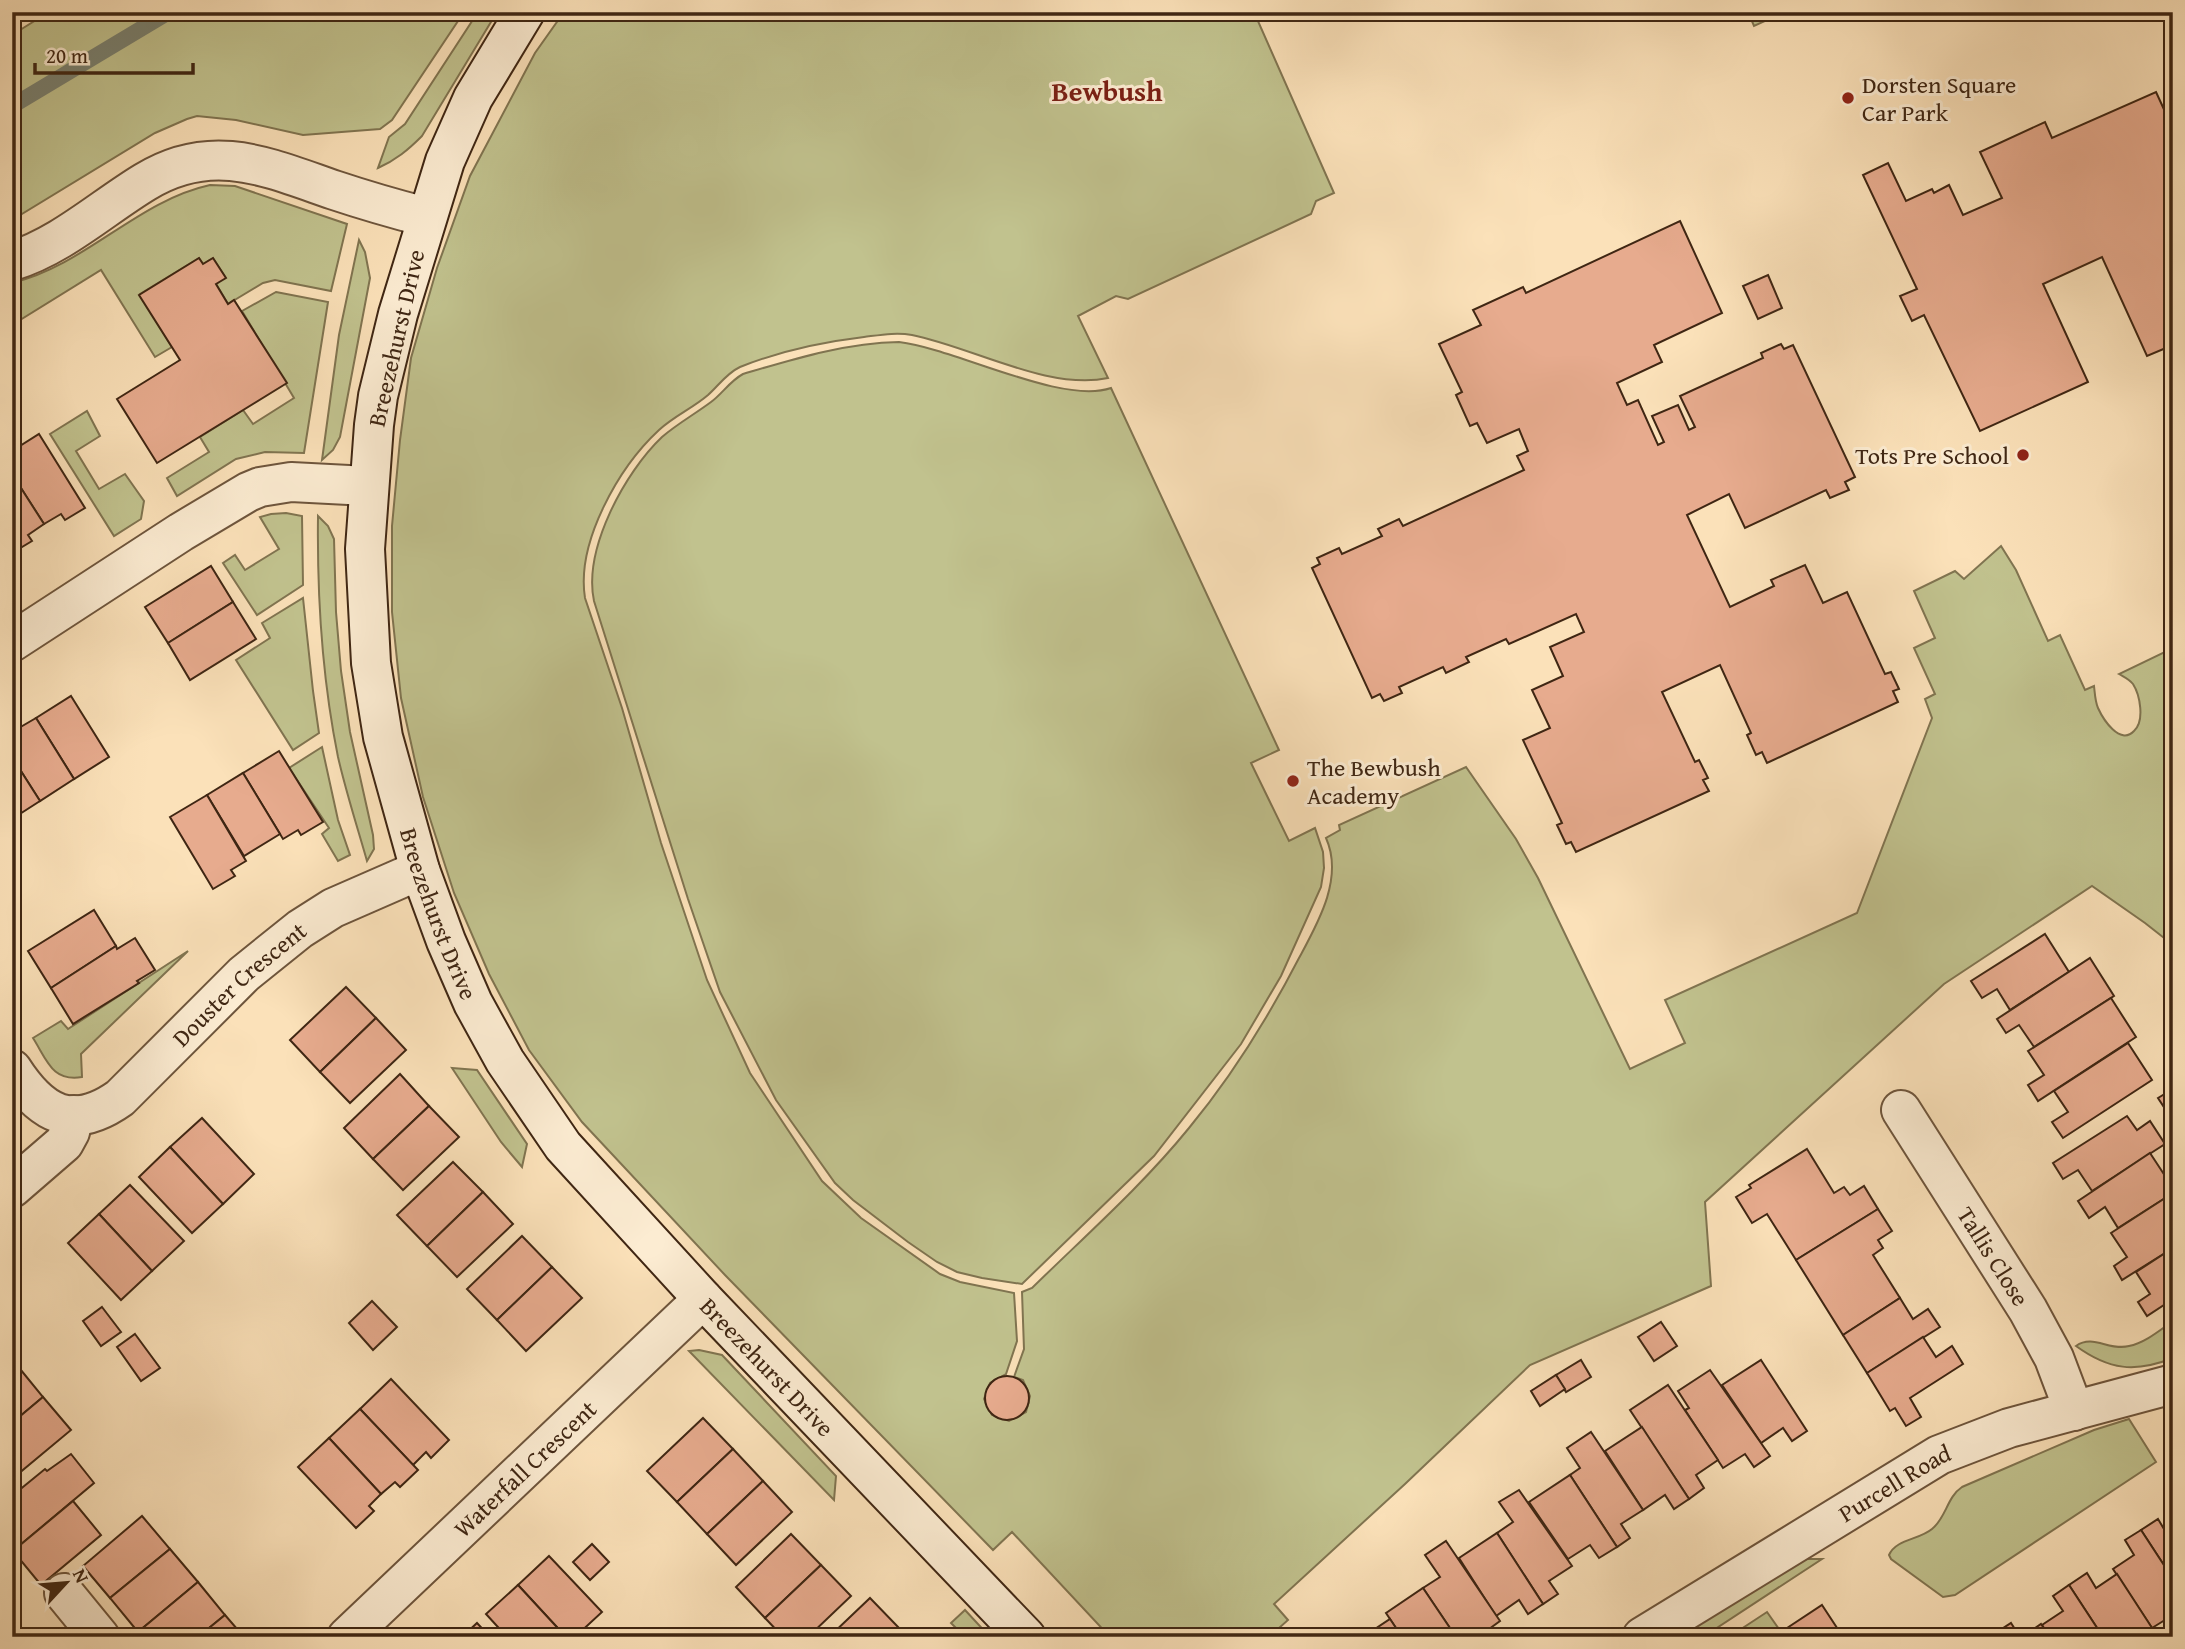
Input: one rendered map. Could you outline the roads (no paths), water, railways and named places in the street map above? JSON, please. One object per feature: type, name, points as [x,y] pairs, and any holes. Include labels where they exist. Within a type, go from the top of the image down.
[{"type":"street","name":"Breezehurst Drive","points":[[525,12],[473,98],[444,161],[398,314],[378,396],[368,486],[365,571],[368,625],[383,737],[420,870],[446,941],[473,1003],[521,1087],[577,1162],[703,1299],[1026,1637]]},
{"type":"street","points":[[12,261],[48,246],[147,181],[177,166],[206,160],[235,160],[262,166],[361,199],[426,217]]},
{"type":"street","points":[[12,642],[181,532],[248,492],[284,482],[368,486]]},
{"type":"street","name":"Douster Crescent","points":[[74,1115],[98,1111],[120,1098],[244,974],[300,929],[342,904],[420,870]]},
{"type":"street","points":[[12,1069],[44,1108],[74,1115],[71,1132],[64,1143],[12,1188]]},
{"type":"street","name":"Tallis Close","points":[[1901,1110],[2028,1310],[2054,1358],[2074,1410]]},
{"type":"street","name":"Waterfall Crescent","points":[[347,1637],[703,1299]]},
{"type":"street","name":"Purcell Road","points":[[1642,1637],[1939,1455],[1984,1436],[2173,1384]]},
{"type":"street","points":[[64,1593],[100,1637]]},
{"type":"waterway","points":[[12,106],[169,12]]},
{"type":"place","name":"Dorsten Square Car Park","points":[[1848,98]]},
{"type":"place","name":"Tots Pre School","points":[[2023,455]]},
{"type":"place","name":"The Bewbush Academy","points":[[1293,781]]},
{"type":"district","name":"Bewbush","points":[[1107,90]]}]
